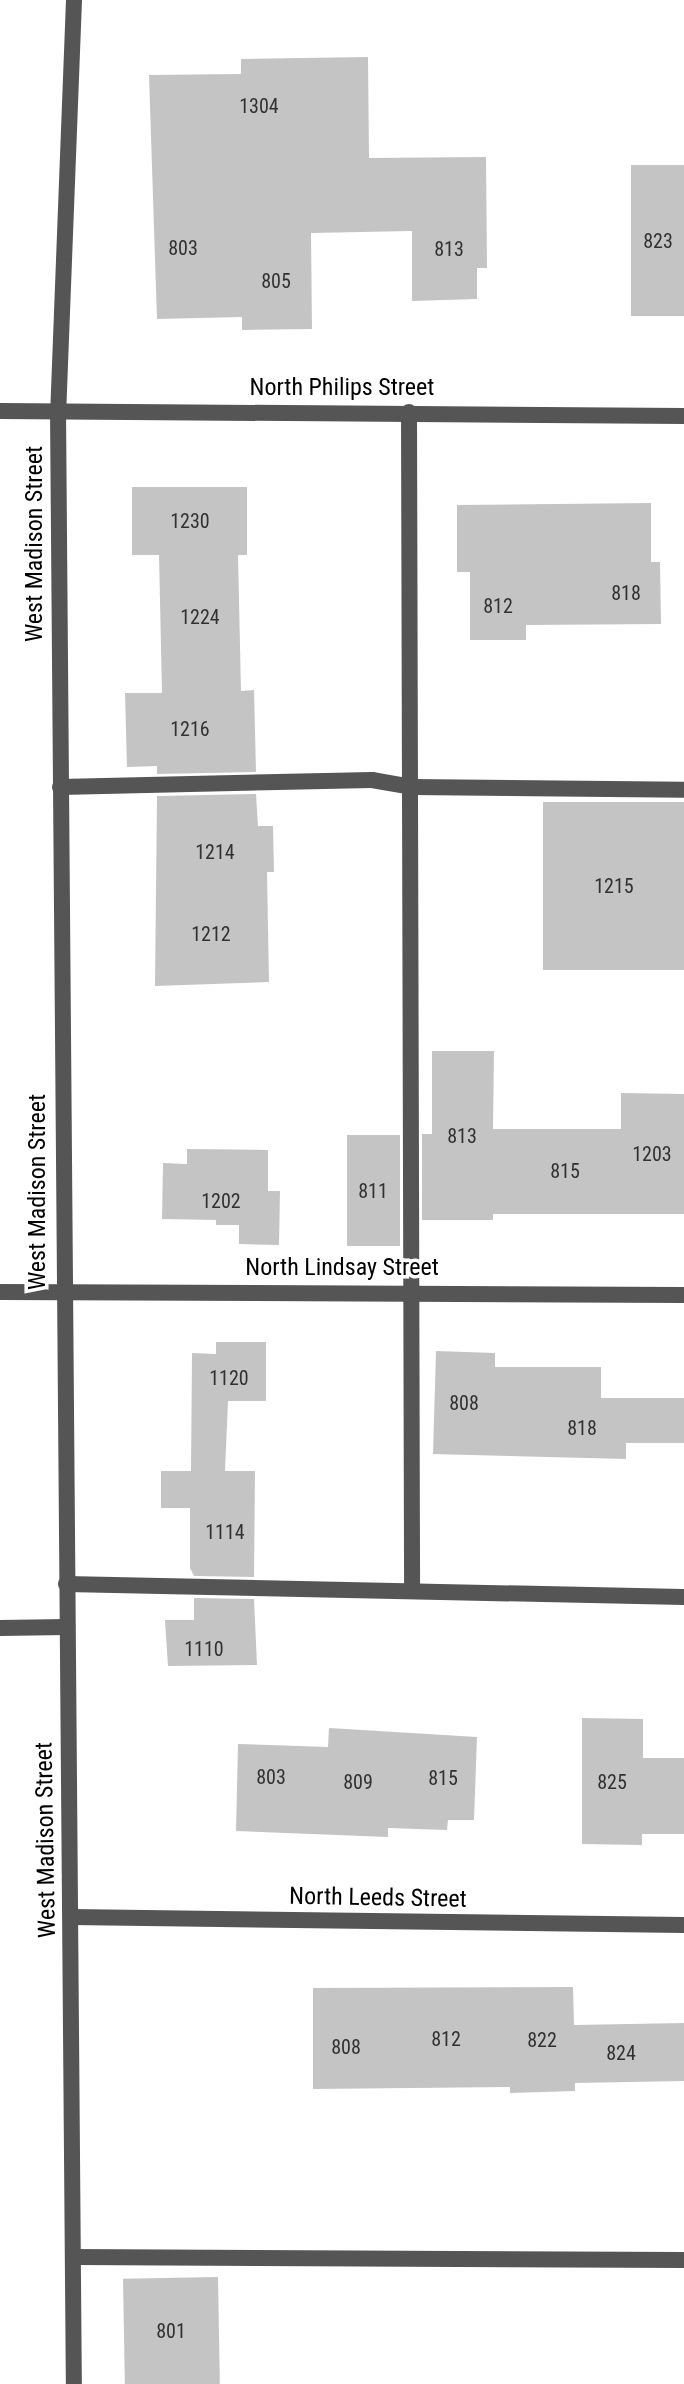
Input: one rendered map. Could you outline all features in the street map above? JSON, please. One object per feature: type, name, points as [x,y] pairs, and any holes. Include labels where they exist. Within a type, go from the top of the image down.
[{"type":"street","name":"West Madison Street","points":[[74,0],[58,411],[62,1291],[74,2384]]},
{"type":"street","name":"North Philips Street","points":[[0,411],[684,416]]},
{"type":"street","points":[[409,412],[412,1590]]},
{"type":"street","points":[[60,787],[372,780],[411,787],[684,790]]},
{"type":"street","name":"North Lindsay Street","points":[[0,1292],[684,1295]]},
{"type":"street","points":[[66,1584],[684,1597]]},
{"type":"street","points":[[0,1628],[66,1627]]},
{"type":"street","name":"North Leeds Street","points":[[71,1917],[684,1925]]},
{"type":"street","points":[[73,2257],[684,2260]]},
{"type":"building","points":[[368,57],[369,158],[486,157],[487,268],[477,268],[477,299],[412,301],[412,231],[311,233],[312,329],[242,330],[242,317],[157,319],[149,75],[241,74],[241,59]]},
{"type":"building","points":[[631,165],[684,165],[684,316],[631,316]]},
{"type":"building","points":[[132,487],[247,487],[247,555],[238,555],[241,691],[254,690],[256,772],[157,774],[157,766],[127,767],[125,693],[162,693],[159,555],[132,555]]},
{"type":"building","points":[[651,503],[651,562],[660,562],[661,624],[526,625],[526,640],[470,640],[470,572],[457,572],[457,505]]},
{"type":"building","points":[[256,794],[258,826],[273,826],[274,872],[267,872],[269,982],[155,986],[157,796]]},
{"type":"building","points":[[543,802],[684,802],[684,970],[543,970]]},
{"type":"building","points":[[432,1051],[494,1051],[493,1129],[621,1129],[621,1093],[684,1094],[684,1214],[493,1214],[493,1220],[422,1220],[422,1134],[432,1134]]},
{"type":"building","points":[[347,1135],[400,1135],[400,1246],[347,1246]]},
{"type":"building","points":[[187,1149],[268,1150],[268,1191],[280,1191],[279,1245],[239,1244],[239,1225],[216,1225],[216,1220],[162,1219],[163,1163],[187,1164]]},
{"type":"building","points":[[216,1342],[266,1342],[266,1401],[228,1401],[225,1471],[255,1471],[254,1577],[194,1576],[190,1568],[190,1508],[161,1508],[161,1471],[191,1471],[192,1353],[216,1354]]},
{"type":"building","points":[[436,1351],[495,1353],[495,1367],[601,1367],[601,1398],[684,1398],[684,1443],[626,1443],[626,1459],[433,1454]]},
{"type":"building","points":[[194,1598],[254,1599],[257,1665],[168,1666],[165,1620],[194,1620]]},
{"type":"building","points":[[582,1718],[643,1719],[643,1758],[684,1758],[684,1834],[642,1834],[642,1845],[582,1844]]},
{"type":"building","points":[[329,1728],[477,1737],[474,1820],[448,1820],[447,1830],[388,1828],[388,1837],[236,1831],[238,1744],[328,1747]]},
{"type":"building","points":[[573,1987],[574,2025],[684,2023],[684,2081],[575,2083],[575,2091],[510,2093],[510,2087],[313,2089],[313,1988]]},
{"type":"building","points":[[218,2277],[220,2384],[125,2384],[123,2279]]}]
